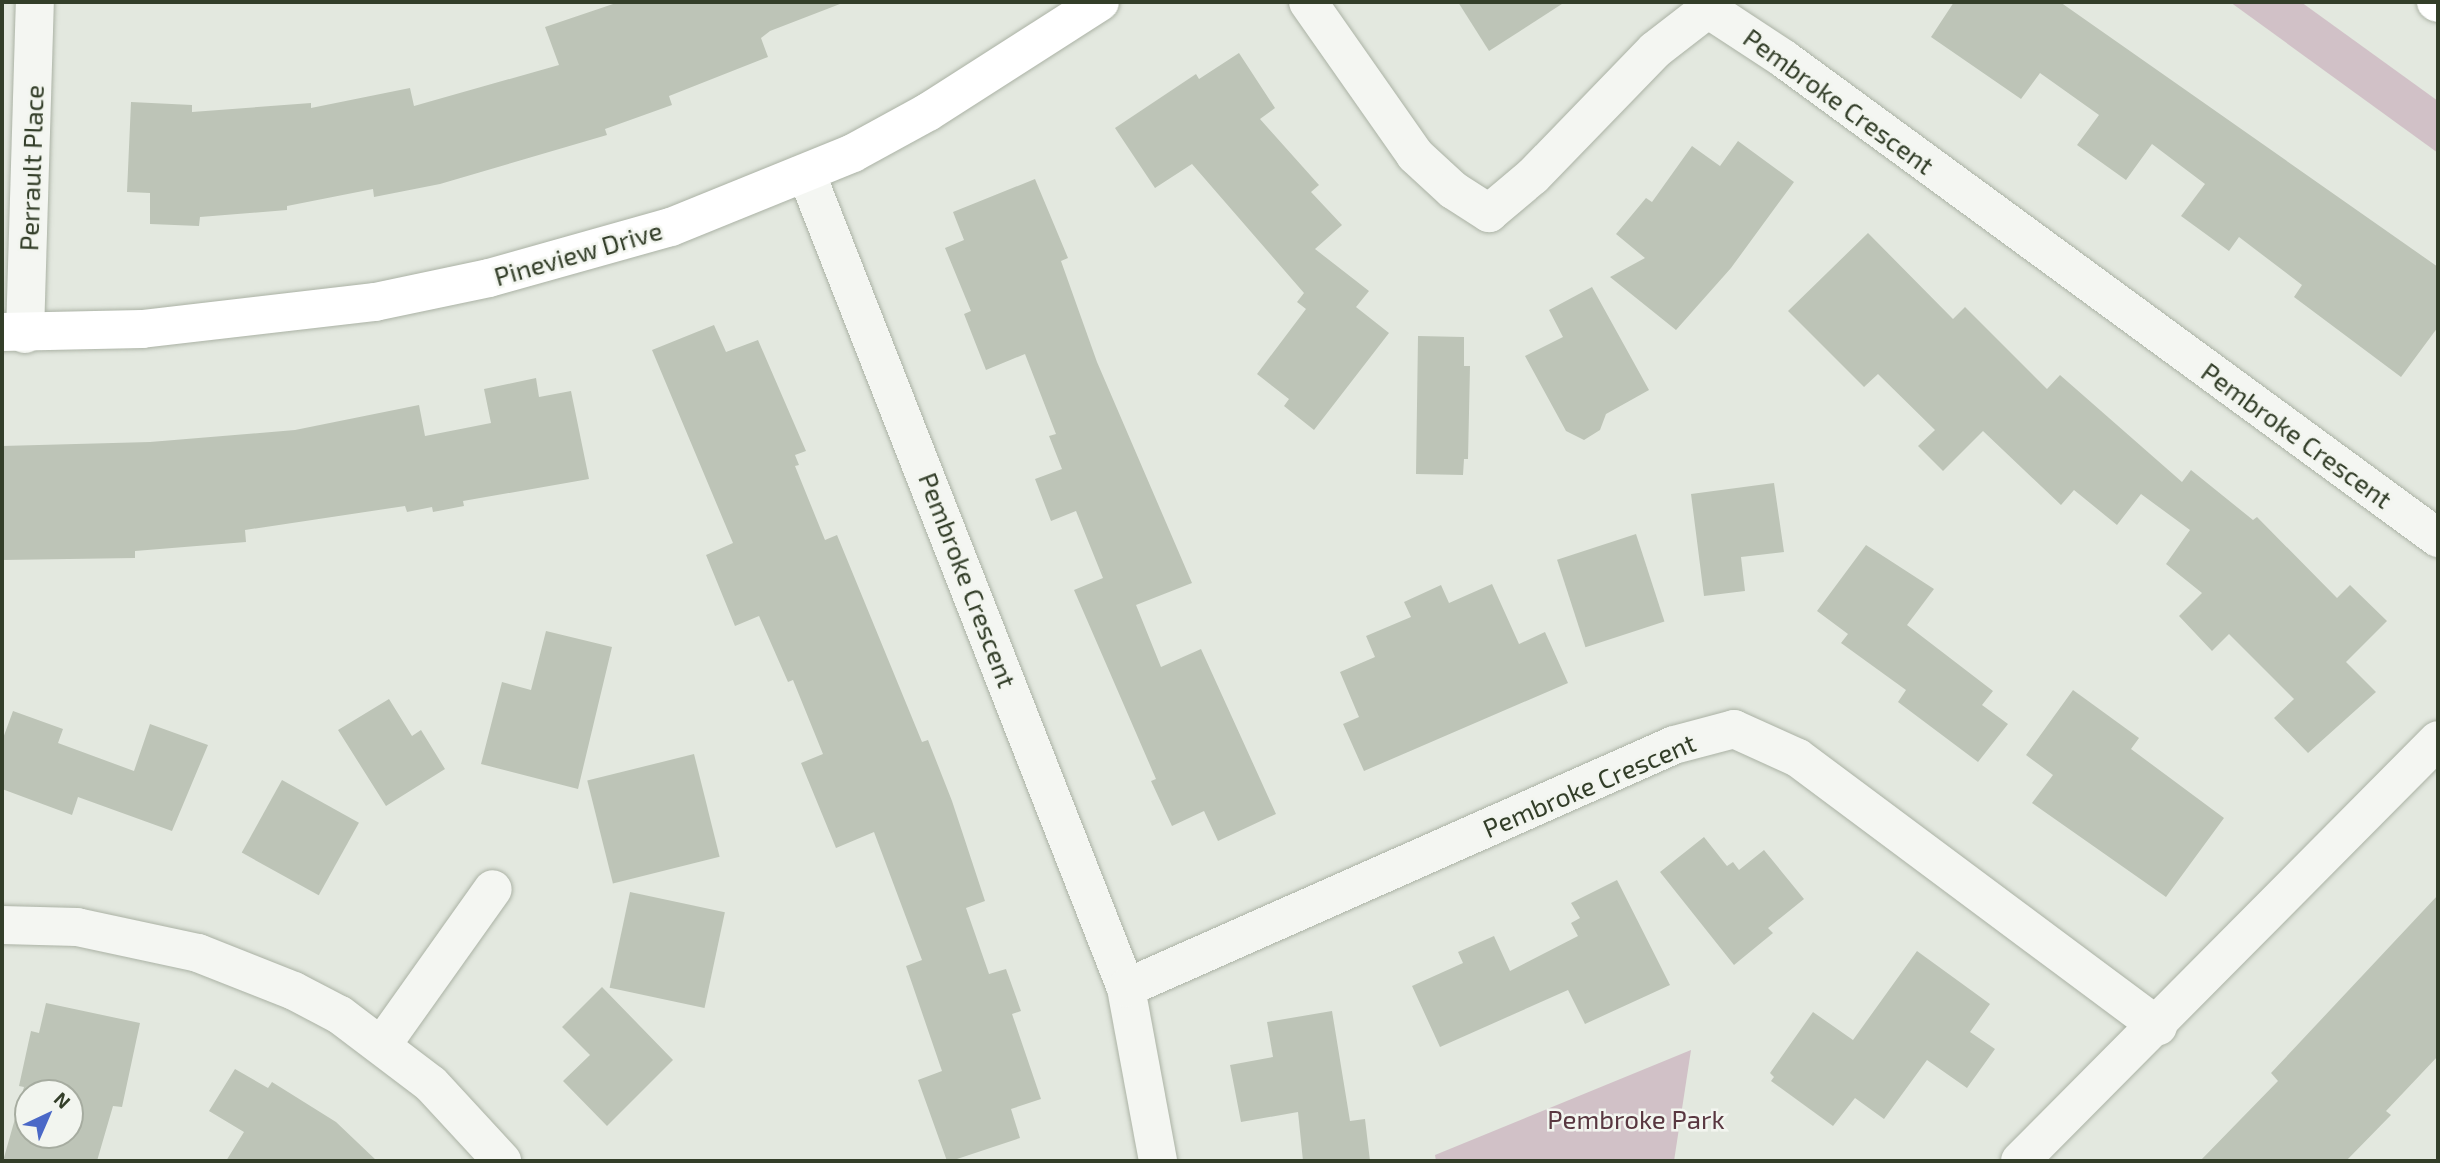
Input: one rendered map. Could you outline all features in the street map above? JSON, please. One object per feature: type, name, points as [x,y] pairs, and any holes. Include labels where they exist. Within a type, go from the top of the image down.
[{"type":"street","name":"Perrault Place","points":[[13,333],[35,2]]},
{"type":"street","name":"Pineview Drive","points":[[13,333],[142,330],[374,302],[489,278],[671,228],[807,175],[928,113],[1100,2]]},
{"type":"street","name":"Pembroke Crescent","points":[[1308,2],[1415,155],[1453,190],[1489,213],[1533,176],[1655,50],[1708,9],[1796,67],[2438,538]]},
{"type":"street","name":"Pembroke Crescent","points":[[807,175],[1126,988],[1158,1161]]},
{"type":"street","name":"Pembroke Crescent","points":[[1126,988],[1674,745],[1734,729],[1798,758],[2158,1026]]},
{"type":"street","points":[[2020,1161],[2158,1026],[2438,740]]},
{"type":"street","points":[[382,1045],[492,890]]},
{"type":"street","points":[[2,925],[78,928],[198,953],[294,991],[382,1045],[431,1084],[502,1161]]},
{"type":"green space","points":[[2230,2],[2301,2],[2438,101],[2438,153]]},
{"type":"green space","name":"Pembroke Park","points":[[1691,1050],[1674,1161],[1436,1161],[1435,1155]]},
{"type":"building","points":[[619,2],[840,4],[770,31],[761,38],[768,57],[669,96],[672,105],[605,129],[607,135],[440,184],[374,197],[373,189],[287,206],[287,210],[200,217],[199,226],[150,224],[150,193],[127,192],[131,102],[192,105],[192,112],[311,103],[311,108],[410,88],[414,106],[559,65],[545,27]]},
{"type":"building","points":[[1458,2],[1565,2],[1489,51]]},
{"type":"building","points":[[1954,2],[2060,2],[2438,267],[2438,327],[2401,377],[2294,297],[2302,285],[2239,237],[2229,251],[2181,216],[2205,184],[2152,144],[2126,180],[2077,145],[2099,115],[2040,73],[2021,99],[1931,37]]},
{"type":"building","points":[[1239,53],[1275,108],[1260,119],[1319,185],[1311,192],[1342,225],[1315,249],[1369,291],[1356,307],[1389,333],[1314,430],[1284,406],[1289,399],[1257,374],[1306,309],[1297,302],[1304,293],[1192,164],[1155,188],[1115,128],[1196,74],[1199,79]]},
{"type":"building","points":[[1738,141],[1794,182],[1731,268],[1676,330],[1610,277],[1645,258],[1616,234],[1646,198],[1652,202],[1692,146],[1720,166]]},
{"type":"building","points":[[1035,179],[1068,258],[1061,261],[1097,362],[1192,583],[1136,605],[1161,667],[1201,649],[1276,814],[1218,841],[1204,811],[1172,826],[1151,781],[1156,779],[1074,590],[1103,578],[1076,511],[1051,521],[1035,479],[1062,469],[1049,436],[1056,434],[1025,354],[986,370],[964,314],[971,311],[945,248],[964,240],[953,212]]},
{"type":"building","points":[[1868,233],[1953,319],[1965,307],[2047,389],[2060,375],[2182,482],[2191,470],[2253,520],[2257,517],[2337,598],[2350,585],[2387,621],[2346,662],[2376,692],[2308,753],[2274,718],[2294,699],[2229,634],[2212,651],[2179,616],[2202,593],[2166,564],[2190,530],[2141,494],[2117,525],[2074,490],[2061,505],[1983,431],[1943,471],[1918,446],[1935,430],[1878,374],[1864,387],[1788,311]]},
{"type":"building","points":[[1592,287],[1649,390],[1606,414],[1600,430],[1584,440],[1566,431],[1525,356],[1563,337],[1549,310]]},
{"type":"building","points":[[714,325],[726,352],[758,340],[806,451],[795,455],[799,465],[795,466],[825,540],[837,535],[922,742],[928,740],[952,801],[985,901],[966,908],[989,974],[1006,969],[1021,1011],[1012,1014],[1041,1099],[1011,1109],[1020,1138],[951,1161],[947,1161],[918,1080],[942,1071],[906,966],[922,960],[874,832],[836,848],[801,763],[823,754],[793,680],[788,682],[759,616],[735,626],[706,555],[733,543],[652,350]]},
{"type":"building","points":[[1418,336],[1464,337],[1464,366],[1470,366],[1468,459],[1464,459],[1463,475],[1416,474]]},
{"type":"building","points":[[536,378],[539,397],[571,391],[589,479],[463,501],[464,506],[433,512],[432,507],[407,512],[405,506],[245,530],[246,542],[135,551],[135,558],[2,560],[2,446],[150,442],[295,430],[419,405],[425,436],[491,423],[484,389]]},
{"type":"building","points":[[1774,483],[1784,552],[1741,557],[1745,591],[1704,596],[1691,494]]},
{"type":"building","points":[[1636,534],[1664,621],[1585,647],[1557,560]]},
{"type":"building","points":[[1866,545],[1934,589],[1907,625],[1993,691],[1982,705],[2008,724],[1978,762],[1898,702],[1906,690],[1841,643],[1848,634],[1817,611]]},
{"type":"building","points":[[1492,584],[1519,644],[1545,632],[1568,683],[1364,771],[1343,724],[1359,717],[1340,672],[1375,657],[1366,636],[1411,617],[1404,602],[1441,585],[1449,603]]},
{"type":"building","points":[[546,631],[612,647],[578,789],[481,764],[502,682],[531,690]]},
{"type":"building","points":[[2073,690],[2139,738],[2131,749],[2224,818],[2166,897],[2032,803],[2053,775],[2026,755]]},
{"type":"building","points":[[389,699],[412,736],[421,730],[445,769],[386,806],[338,730]]},
{"type":"building","points":[[13,711],[63,729],[58,743],[134,771],[150,724],[208,745],[172,831],[78,797],[72,815],[2,789],[2,741]]},
{"type":"building","points":[[694,754],[720,857],[613,883],[587,781]]},
{"type":"building","points":[[282,780],[359,823],[319,895],[242,853]]},
{"type":"building","points":[[1704,837],[1727,866],[1733,862],[1739,870],[1764,850],[1804,899],[1768,928],[1773,933],[1734,965],[1660,872]]},
{"type":"building","points":[[1617,880],[1670,985],[1585,1024],[1568,990],[1440,1047],[1412,986],[1463,963],[1458,952],[1494,936],[1510,971],[1578,936],[1571,923],[1580,918],[1571,903]]},
{"type":"building","points":[[630,892],[725,912],[705,1008],[610,988]]},
{"type":"building","points":[[2438,895],[2438,1056],[2386,1111],[2391,1115],[2346,1161],[2200,1161],[2278,1081],[2271,1073]]},
{"type":"building","points":[[1917,951],[1990,1004],[1970,1032],[1995,1049],[1967,1088],[1927,1060],[1884,1119],[1855,1098],[1833,1126],[1771,1081],[1774,1077],[1770,1073],[1813,1012],[1853,1040]]},
{"type":"building","points":[[602,987],[673,1060],[607,1126],[563,1081],[590,1055],[562,1027]]},
{"type":"building","points":[[46,1003],[140,1023],[122,1107],[113,1106],[97,1161],[3,1161],[14,1122],[14,1149],[84,1149],[84,1079],[21,1079],[31,1031],[39,1033]]},
{"type":"building","points":[[1332,1011],[1350,1121],[1365,1119],[1370,1161],[1303,1161],[1298,1112],[1241,1122],[1230,1065],[1273,1057],[1267,1022]]},
{"type":"building","points":[[235,1069],[268,1088],[272,1082],[336,1122],[377,1161],[226,1161],[244,1132],[209,1111]]}]
